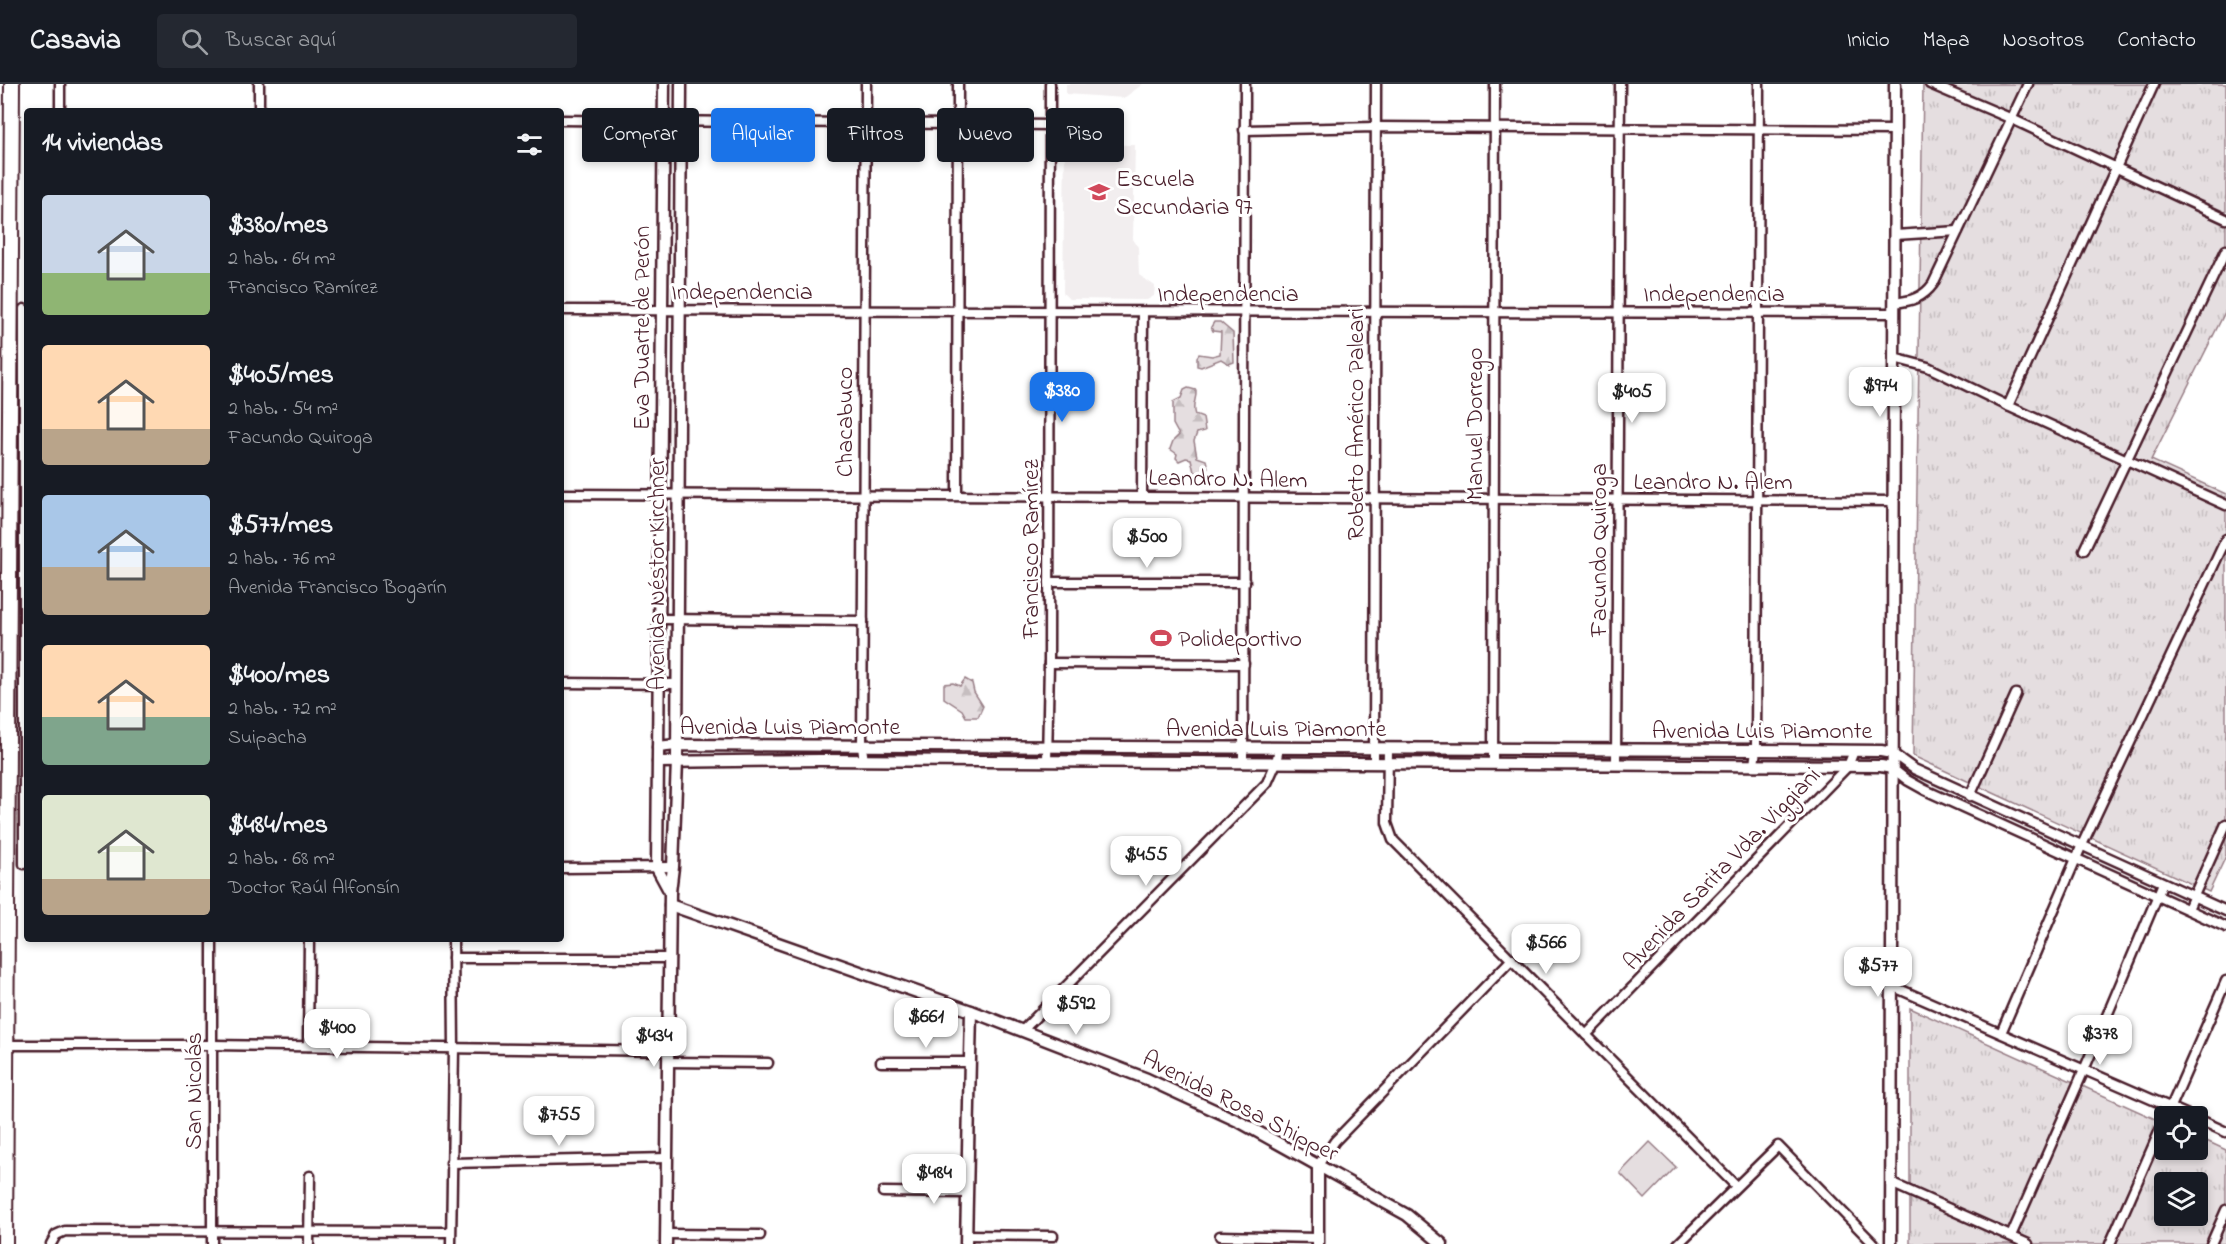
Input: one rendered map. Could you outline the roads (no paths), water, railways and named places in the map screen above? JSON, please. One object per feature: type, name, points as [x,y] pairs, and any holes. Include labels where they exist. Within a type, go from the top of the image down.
[{"type":"main road","points":[[5,1244],[8,677],[4,604],[20,310],[12,84]]},
{"type":"street","points":[[60,84],[60,108]]},
{"type":"street","points":[[259,84],[259,108]]},
{"type":"street","name":"Eva Duarte de Perón","points":[[664,84],[664,108]]},
{"type":"street","name":"Avenida Néstor Kirchner","points":[[680,108],[681,84]]},
{"type":"street","name":"Chacabuco","points":[[866,84],[866,108]]},
{"type":"street","points":[[958,84],[958,108]]},
{"type":"street","name":"Francisco Ramírez","points":[[1050,84],[1050,108]]},
{"type":"street","points":[[1244,762],[1245,84]]},
{"type":"street","name":"Roberto Américo Paleari","points":[[1374,763],[1376,84]]},
{"type":"street","name":"Manuel Dorrego","points":[[1493,764],[1495,84]]},
{"type":"street","name":"Facundo Quiroga","points":[[1616,764],[1620,84]]},
{"type":"street","points":[[1754,765],[1756,750],[1759,84]]},
{"type":"street","points":[[1891,1244],[1895,84]]},
{"type":"street","points":[[1930,84],[2012,119],[2226,219]]},
{"type":"street","name":"Independencia","points":[[564,310],[1758,313],[1894,308],[1914,300],[1933,284],[2028,84]]},
{"type":"street","points":[[2008,406],[2154,84]]},
{"type":"street","points":[[564,120],[582,120]]},
{"type":"street","points":[[699,121],[827,123]]},
{"type":"street","points":[[1244,130],[1376,127],[1895,130]]},
{"type":"street","name":"Eva Duarte de Perón","points":[[664,162],[657,868],[670,892]]},
{"type":"street","name":"Avenida Néstor Kirchner","points":[[666,1239],[670,892],[677,761],[680,162]]},
{"type":"street","name":"Chacabuco","points":[[864,760],[862,747],[866,162]]},
{"type":"street","points":[[957,495],[958,162]]},
{"type":"street","name":"Francisco Ramírez","points":[[1047,761],[1050,162]]},
{"type":"street","points":[[1895,235],[1958,231]]},
{"type":"street","points":[[2084,550],[2226,250]]},
{"type":"street","points":[[20,310],[24,432]]},
{"type":"street","points":[[1142,496],[1143,312]]},
{"type":"street","points":[[1894,358],[1928,367],[2226,505]]},
{"type":"street","points":[[9,493],[24,493]]},
{"type":"street","name":"Leandro N. Alem","points":[[564,494],[1142,496],[1494,501],[1894,501]]},
{"type":"street","points":[[2001,1033],[2081,847],[2226,539]]},
{"type":"street","points":[[1049,582],[1245,582]]},
{"type":"street","points":[[660,619],[863,621]]},
{"type":"street","points":[[1049,663],[1244,664]]},
{"type":"street","points":[[8,677],[24,677]]},
{"type":"street","points":[[564,683],[676,684]]},
{"type":"street","points":[[1970,795],[2016,694]]},
{"type":"street","name":"Avenida Luis Piamonte","points":[[658,747],[676,745],[1756,750],[1892,753]]},
{"type":"street","points":[[1022,1031],[1267,783],[1276,763],[1279,748]]},
{"type":"street","points":[[1388,749],[1387,823],[1394,840],[1736,1186]]},
{"type":"street","name":"Avenida Sarita Vda. Viggiani","points":[[1586,1035],[1848,766],[1854,751]]},
{"type":"street","points":[[1892,753],[1914,769],[2081,847],[2226,911]]},
{"type":"street","name":"Avenida Luis Piamonte","points":[[658,762],[864,760],[1754,765],[1892,768]]},
{"type":"street","points":[[1892,768],[1925,790],[2226,927]]},
{"type":"street","points":[[2188,909],[2226,824]]},
{"type":"street","points":[[7,863],[24,864]]},
{"type":"street","points":[[564,868],[673,867]]},
{"type":"street","points":[[2011,1236],[2163,883]]},
{"type":"street","name":"Avenida Rosa Shipper","points":[[670,905],[971,1011],[1147,1079],[1214,1109],[1318,1165],[1407,1215],[1442,1244]]},
{"type":"street","name":"San Nicolás","points":[[212,942],[212,1244]]},
{"type":"street","points":[[308,1046],[309,942]]},
{"type":"street","points":[[451,1244],[453,942]]},
{"type":"street","points":[[453,958],[670,958]]},
{"type":"street","points":[[1220,1236],[1318,1241],[1318,1165],[1335,1141],[1512,959]]},
{"type":"street","points":[[2171,1106],[2226,981]]},
{"type":"street","points":[[1892,986],[2084,1070],[2156,1106]]},
{"type":"street","points":[[971,1011],[966,1239],[1053,1236]]},
{"type":"street","points":[[6,1045],[454,1048],[768,1063]]},
{"type":"street","points":[[881,1062],[970,1062]]},
{"type":"street","points":[[2208,1124],[2226,1132]]},
{"type":"street","points":[[2110,1244],[2154,1144]]},
{"type":"street","points":[[1678,1244],[1778,1146],[1874,1244]]},
{"type":"street","points":[[451,1163],[667,1158]]},
{"type":"street","points":[[309,1244],[310,1176]]},
{"type":"street","points":[[1891,1183],[2028,1244]]},
{"type":"street","points":[[883,1192],[967,1193]]},
{"type":"street","points":[[2211,1244],[2226,1210]]},
{"type":"street","points":[[51,1244],[56,1235],[65,1232],[450,1232]]},
{"type":"street","points":[[666,1239],[760,1235]]},
{"type":"place","name":"Escuela Secundaria 97","points":[[1099,192]]},
{"type":"place","name":"Polideportivo","points":[[1161,638]]}]
